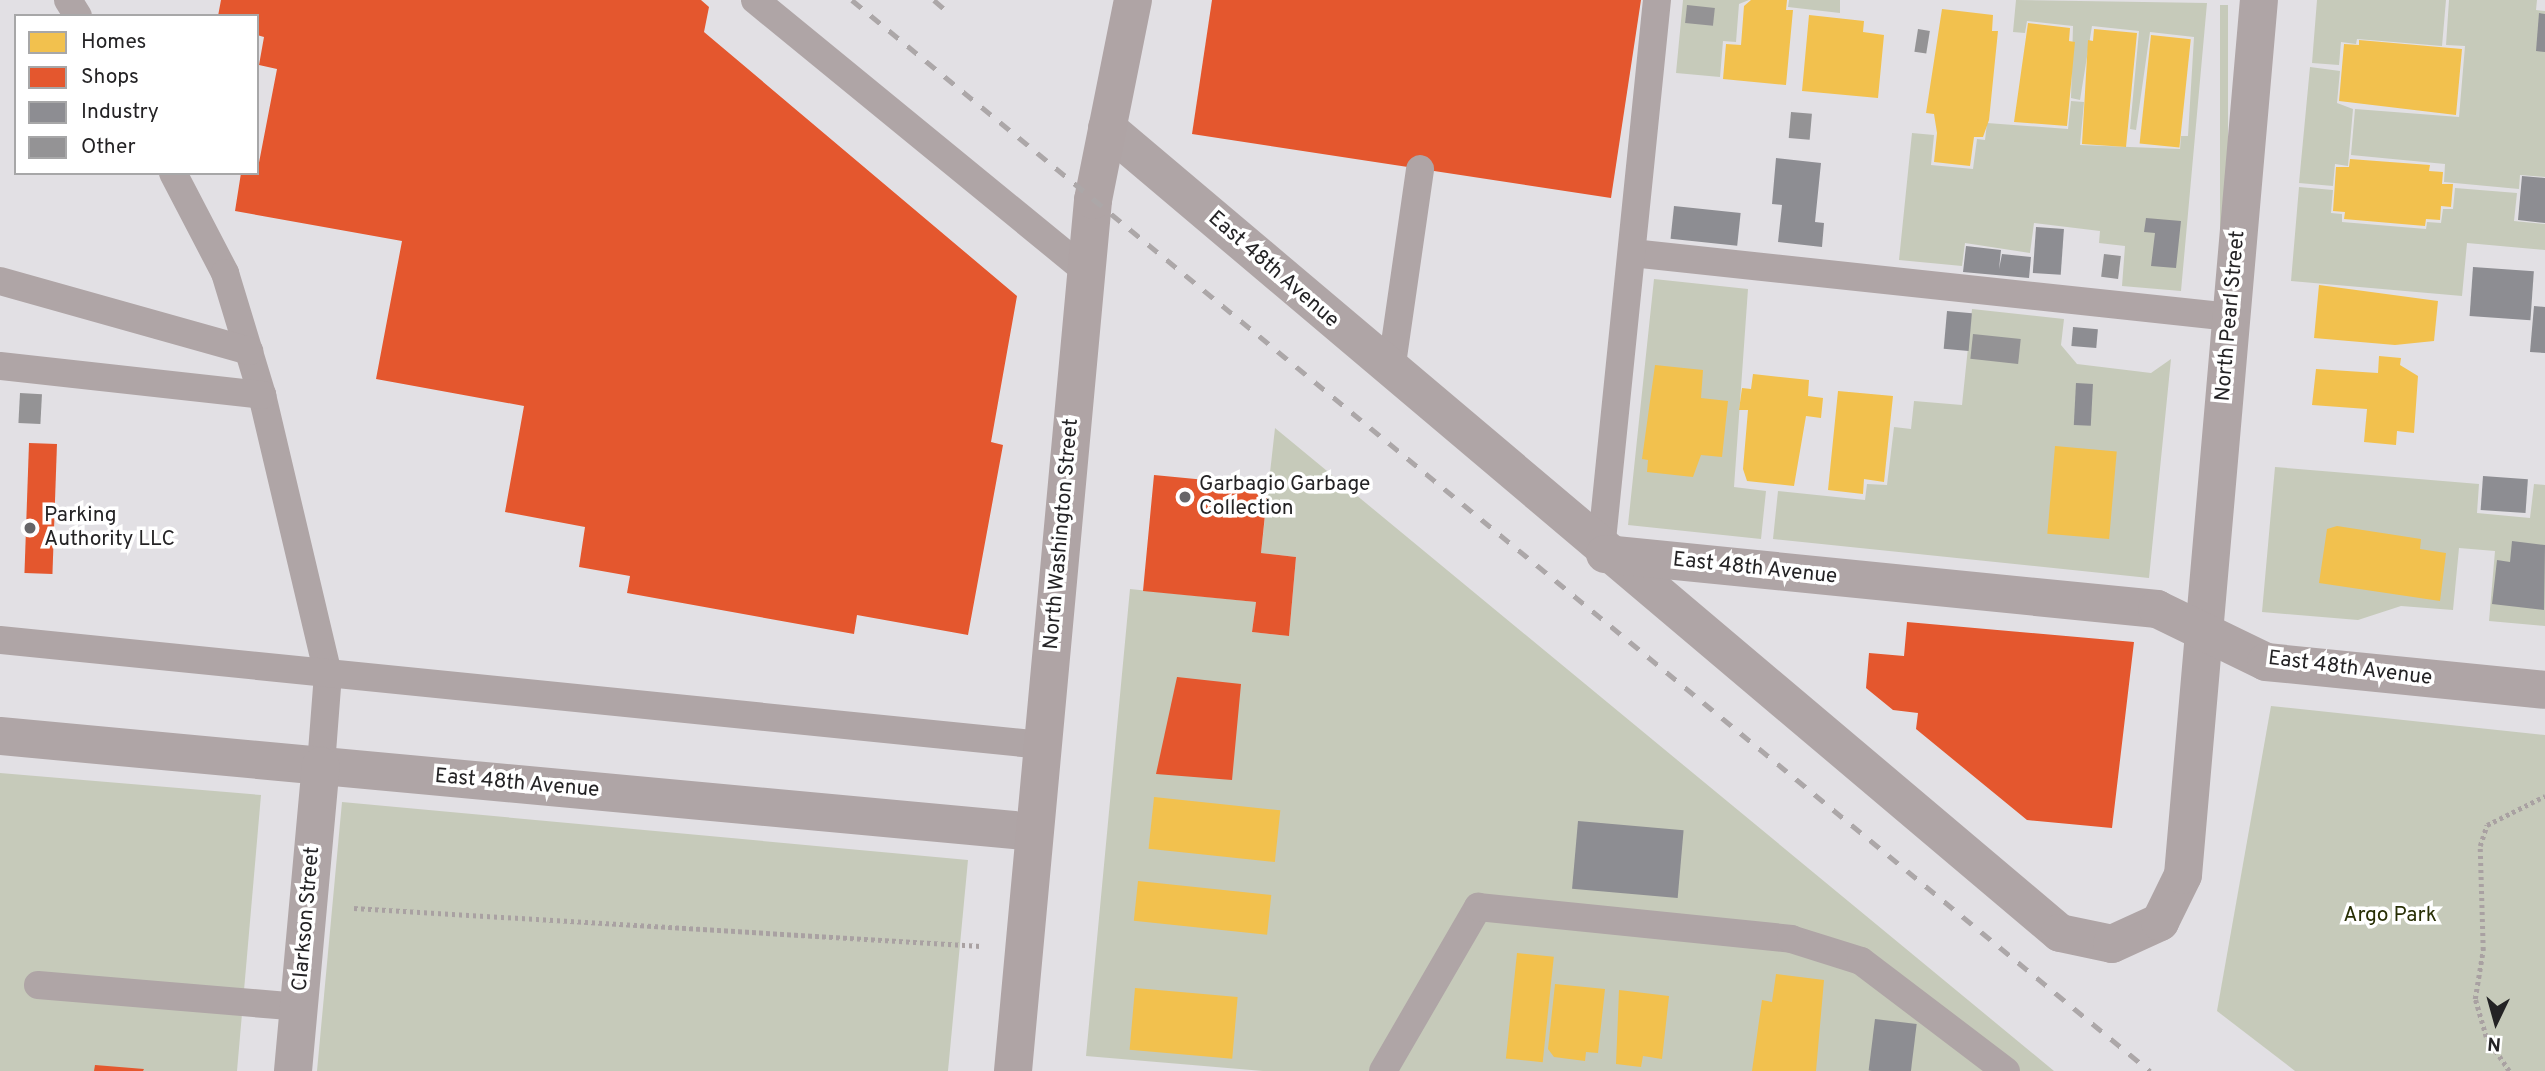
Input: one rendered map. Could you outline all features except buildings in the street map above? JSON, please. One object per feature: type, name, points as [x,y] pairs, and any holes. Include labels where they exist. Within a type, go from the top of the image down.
[{"type":"main road","name":"North Washington Street","points":[[1013,1071],[1086,271],[1108,128],[1133,0]]},
{"type":"street","name":"North Pearl Street","points":[[1603,552],[2060,933],[2085,943],[2138,937],[2175,901],[2183,875],[2259,0]]},
{"type":"street","name":"East 48th Avenue","points":[[1108,128],[1603,552],[2157,609],[2266,662],[2545,690]]},
{"type":"street","name":"East 48th Avenue","points":[[0,736],[1034,832]]},
{"type":"street","name":"Clarkson Street","points":[[293,1071],[321,766]]},
{"type":"lane","points":[[755,0],[1086,271]]},
{"type":"lane","points":[[1603,552],[1657,0]]},
{"type":"lane","points":[[1391,371],[1420,169]]},
{"type":"lane","points":[[174,175],[225,273],[262,395],[328,674],[321,766]]},
{"type":"lane","points":[[1632,253],[2231,317]]},
{"type":"lane","points":[[0,281],[249,351]]},
{"type":"lane","points":[[0,366],[262,395]]},
{"type":"lane","points":[[0,640],[1042,745]]},
{"type":"lane","points":[[1383,1071],[1478,907],[1791,939],[1861,961],[2006,1071]]},
{"type":"lane","points":[[37,985],[299,1007]]},
{"type":"path","points":[[2509,1071],[2486,1037],[2474,999],[2483,950],[2480,846],[2487,825],[2545,796]]},
{"type":"path","points":[[309,905],[979,947]]},
{"type":"green space","points":[[1683,0],[1749,0],[1739,4],[1736,42],[1723,41],[1720,77],[1676,73]]},
{"type":"green space","points":[[1789,0],[1840,0],[1840,13],[1788,7]]},
{"type":"green space","points":[[2016,0],[2207,3],[2181,291],[2122,286],[2125,246],[2099,243],[2100,231],[2034,223],[2030,253],[1965,243],[1962,266],[1899,260],[1912,133],[1934,135],[1931,165],[1973,169],[1977,139],[1985,140],[1987,123],[2068,129],[2071,101],[2084,102],[2080,145],[2180,149],[2181,136],[2188,136],[2194,37],[2150,32],[2136,130],[2130,129],[2139,31],[2092,26],[2080,100],[2071,98],[2073,26],[2027,21],[2025,33],[2013,32]]},
{"type":"green space","points":[[2317,0],[2446,0],[2442,46],[2357,39],[2356,44],[2341,42],[2339,65],[2312,63]]},
{"type":"green space","points":[[2449,0],[2537,0],[2536,10],[2545,11],[2545,177],[2520,175],[2519,189],[2444,182],[2445,164],[2351,155],[2355,109],[2459,117],[2465,46],[2446,45]]},
{"type":"green space","points":[[2220,5],[2228,5],[2228,292],[2220,292]]},
{"type":"green space","points":[[2310,67],[2340,71],[2337,103],[2353,109],[2348,166],[2335,164],[2333,186],[2299,183]]},
{"type":"green space","points":[[2299,187],[2333,190],[2331,213],[2342,214],[2342,222],[2426,229],[2427,222],[2441,223],[2443,209],[2453,209],[2455,188],[2517,193],[2514,221],[2545,224],[2545,250],[2467,243],[2462,296],[2291,281]]},
{"type":"green space","points":[[1654,279],[1748,289],[1734,487],[1766,491],[1761,539],[1628,525]]},
{"type":"green space","points":[[1972,309],[2064,319],[2061,345],[2077,364],[2151,373],[2171,359],[2149,578],[1773,539],[1778,491],[1865,500],[1867,484],[1887,485],[1894,427],[1911,429],[1914,401],[1962,405]]},
{"type":"green space","points":[[1275,428],[2054,1071],[1263,1071],[1086,1056],[1130,589],[1256,602],[1252,632],[1289,636],[1296,557],[1261,553]]},
{"type":"green space","points":[[2275,467],[2479,484],[2477,513],[2530,518],[2534,484],[2545,485],[2545,626],[2489,621],[2495,551],[2459,548],[2453,610],[2401,606],[2358,620],[2262,612]]},
{"type":"green space","name":"Argo Park","points":[[2271,706],[2545,735],[2545,1071],[2295,1071],[2217,1011]]},
{"type":"green space","points":[[0,773],[261,795],[237,1071],[0,1071]]},
{"type":"green space","points":[[342,802],[968,860],[948,1071],[317,1071]]},
{"type":"railway","points":[[852,0],[2150,1071]]},
{"type":"railway","points":[[934,0],[949,13]]},
{"type":"place","name":"Garbagio Garbage Collection","points":[[1185,497]]},
{"type":"place","name":"Parking Authority LLC","points":[[30,528]]}]
